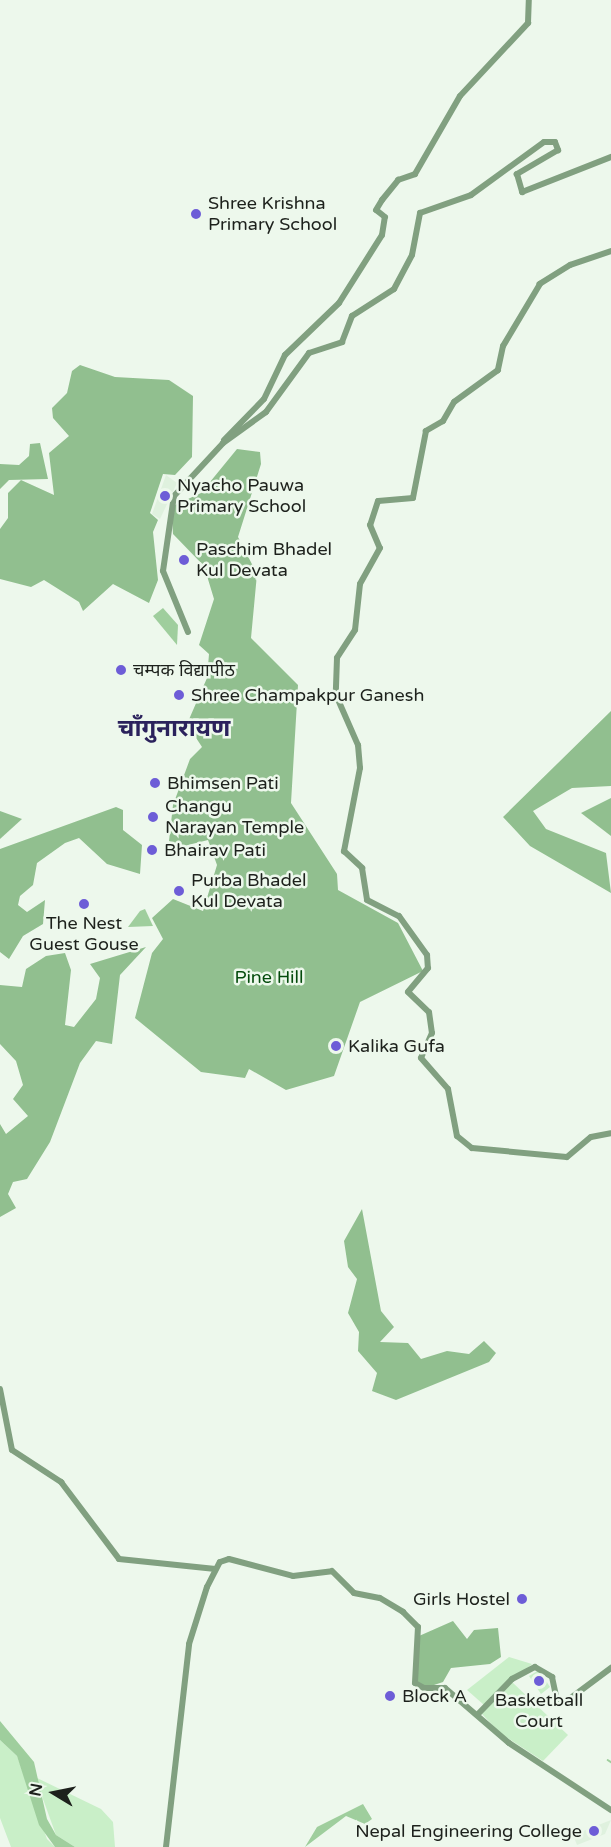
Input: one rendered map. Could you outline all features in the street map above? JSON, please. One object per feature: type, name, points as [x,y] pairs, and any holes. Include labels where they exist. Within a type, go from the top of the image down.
[{"type":"street","points":[[188,632],[163,571],[166,527],[174,496],[264,399],[285,355],[339,303],[382,235],[385,217],[376,210],[382,200],[398,180],[415,174],[459,96],[528,23],[530,0]]},
{"type":"street","points":[[223,443],[266,412],[309,354],[342,342],[352,316],[394,289],[412,255],[415,225],[423,211],[471,195],[544,142],[555,142],[558,150],[517,174],[522,192],[544,188],[611,157]]},
{"type":"street","points":[[611,251],[570,265],[540,284],[505,342],[498,370],[426,431],[413,498],[378,501],[370,525],[380,548],[360,584],[355,630],[337,658],[336,695],[358,745],[360,768],[344,851],[362,868],[367,900],[399,916],[427,955],[428,968],[408,989],[429,1012],[433,1024],[422,1050],[426,1070],[448,1089],[457,1136],[472,1148],[567,1157],[591,1137],[611,1132]]},
{"type":"street","points":[[0,1389],[12,1450],[62,1482],[119,1559],[215,1569]]},
{"type":"street","points":[[166,1847],[186,1659],[215,1569],[223,1560],[236,1559],[293,1576],[332,1571],[354,1593],[380,1598],[418,1627],[414,1683],[424,1688],[445,1688],[509,1743],[611,1810]]},
{"type":"street","points":[[478,1714],[512,1679],[535,1668],[552,1677],[557,1701],[568,1700],[611,1668]]},
{"type":"shaded area","name":"Nyacho Pauwa Primary School","points":[[166,475],[177,483],[160,519],[152,514]]},
{"type":"shaded area","points":[[163,608],[178,625],[177,645],[153,616]]},
{"type":"shaded area","points":[[145,909],[153,926],[128,927],[140,911]]},
{"type":"shaded area","points":[[509,1657],[532,1664],[484,1705],[467,1690]]},
{"type":"shaded area","name":"Basketball Court","points":[[539,1670],[550,1687],[541,1694],[529,1676]]},
{"type":"shaded area","points":[[512,1682],[568,1735],[543,1761],[500,1733],[481,1713]]},
{"type":"shaded area","points":[[0,1721],[34,1762],[47,1819],[56,1835],[75,1847],[55,1847],[39,1825],[17,1756],[0,1740]]},
{"type":"shaded area","points":[[0,1740],[17,1756],[47,1839],[55,1847],[11,1847],[0,1818]]},
{"type":"shaded area","points":[[35,1777],[101,1809],[113,1822],[115,1847],[75,1847],[56,1835]]},
{"type":"shaded area","points":[[363,1804],[372,1819],[365,1824],[346,1816],[305,1847],[317,1827]]},
{"type":"shaded area","name":"Nepal Engineering College","points":[[611,1820],[605,1834],[577,1845],[573,1835]]},
{"type":"green space","points":[[80,365],[115,377],[169,380],[193,396],[192,457],[175,475],[163,474],[150,513],[158,520],[153,532],[158,580],[149,603],[113,584],[83,611],[79,602],[44,580],[31,587],[0,579],[0,529],[8,518],[8,493],[21,480],[54,495],[49,453],[69,436],[53,418],[52,408],[67,393],[72,371]]},
{"type":"green space","points":[[40,443],[48,479],[9,480],[0,489],[0,464],[19,465],[29,456],[30,444]]},
{"type":"green space","name":"Pine Hill","points":[[237,449],[260,452],[261,464],[238,537],[257,574],[251,638],[298,685],[291,803],[337,874],[338,890],[398,923],[423,971],[360,1002],[334,1076],[286,1090],[249,1069],[245,1078],[201,1072],[135,1018],[152,953],[163,939],[152,918],[173,899],[203,911],[217,865],[208,840],[180,847],[169,841],[173,805],[190,759],[202,747],[187,724],[207,678],[209,654],[199,645],[214,599],[204,566],[173,534],[172,518],[175,505],[201,493]]},
{"type":"green space","points":[[611,711],[611,786],[572,788],[533,811],[546,829],[606,853],[611,893],[530,846],[503,817]]},
{"type":"green space","points":[[611,798],[611,836],[581,813]]},
{"type":"green space","points":[[116,807],[123,810],[123,830],[142,845],[140,874],[107,864],[79,838],[65,843],[37,863],[33,885],[20,896],[18,905],[27,912],[45,900],[43,924],[23,936],[9,959],[0,952],[0,849]]},
{"type":"green space","points":[[0,811],[22,819],[0,839]]},
{"type":"green space","points":[[146,947],[120,975],[112,1044],[96,1041],[80,1063],[50,1142],[27,1179],[13,1182],[8,1194],[16,1208],[0,1217],[0,1124],[6,1134],[28,1116],[13,1099],[23,1085],[16,1061],[0,1044],[0,985],[22,987],[26,969],[46,956],[65,953],[71,970],[65,1025],[74,1027],[96,999],[100,978],[90,964]]},
{"type":"green space","points":[[362,1209],[381,1311],[394,1327],[380,1342],[408,1343],[421,1359],[447,1351],[469,1354],[484,1341],[496,1353],[489,1362],[396,1400],[372,1391],[377,1373],[358,1351],[359,1332],[348,1313],[357,1279],[348,1267],[344,1241]]},
{"type":"green space","points":[[453,1621],[467,1639],[474,1630],[498,1628],[501,1657],[490,1664],[451,1668],[443,1682],[428,1687],[414,1681],[419,1636]]},
{"type":"place","name":"Shree Krishna Primary School","points":[[196,214]]},
{"type":"place","name":"Nyacho Pauwa Primary School","points":[[165,496]]},
{"type":"place","name":"Paschim Bhadel Kul Devata","points":[[184,560]]},
{"type":"place","name":"चम्पक विद्यापीठ","points":[[121,670]]},
{"type":"place","name":"Shree Champakpur Ganesh","points":[[179,695]]},
{"type":"place","name":"Bhimsen Pati","points":[[155,783]]},
{"type":"place","name":"Changu Narayan Temple","points":[[153,817]]},
{"type":"place","name":"Bhairav Pati","points":[[152,850]]},
{"type":"place","name":"Purba Bhadel Kul Devata","points":[[179,891]]},
{"type":"place","name":"The Nest Guest Gouse","points":[[84,904]]},
{"type":"place","name":"Kalika Gufa","points":[[336,1046]]},
{"type":"place","name":"Girls Hostel","points":[[522,1599]]},
{"type":"place","name":"Basketball Court","points":[[539,1681]]},
{"type":"place","name":"Block A","points":[[390,1696]]},
{"type":"place","name":"Nepal Engineering College","points":[[594,1831]]},
{"type":"district","name":"चाँगुनारायण","points":[[174,729]]}]
